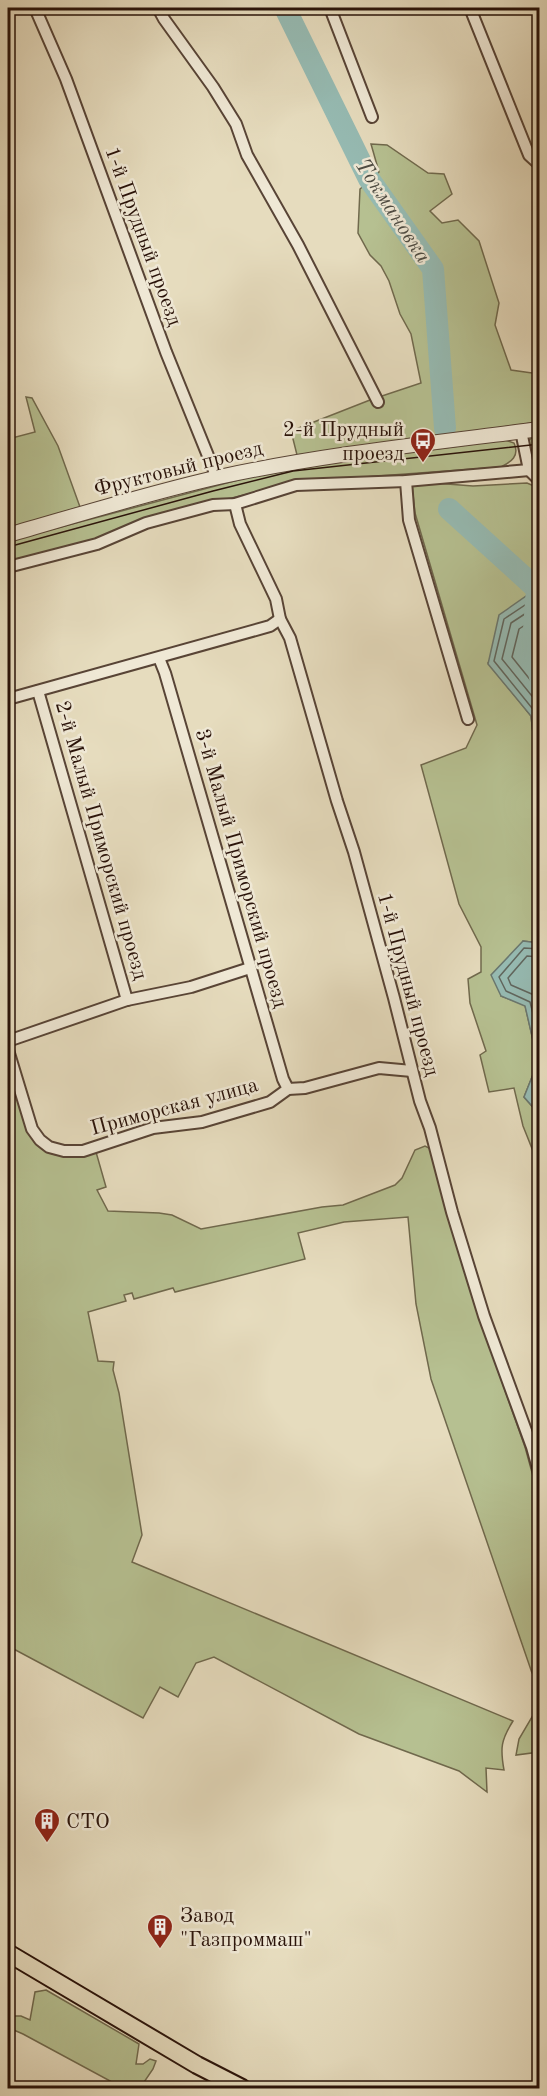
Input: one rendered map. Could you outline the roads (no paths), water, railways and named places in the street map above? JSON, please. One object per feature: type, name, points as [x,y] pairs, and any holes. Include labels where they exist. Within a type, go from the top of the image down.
[{"type":"main road","points":[[8,1953],[197,2065],[242,2088]]},
{"type":"street","name":"1-й Прудный проезд","points":[[35,8],[66,78],[165,352],[218,478]]},
{"type":"street","points":[[158,8],[236,124],[247,155],[298,245],[378,402]]},
{"type":"street","points":[[330,8],[372,117]]},
{"type":"street","points":[[470,8],[517,122],[525,148],[540,165]]},
{"type":"street","name":"Фруктовый проезд","points":[[8,535],[218,478],[314,459],[540,429]]},
{"type":"street","points":[[521,431],[529,470],[540,481]]},
{"type":"street","points":[[8,567],[97,544],[146,523],[213,505],[235,504],[296,485],[406,481],[529,470]]},
{"type":"street","points":[[406,481],[409,520],[468,719]]},
{"type":"street","name":"1-й Прудный проезд","points":[[235,504],[240,524],[276,599],[280,619],[290,638],[354,852],[412,1071],[484,1316],[532,1446],[540,1476]]},
{"type":"street","points":[[8,699],[270,626],[280,619]]},
{"type":"street","name":"3-й Малый Приморский проезд","points":[[159,658],[283,1079],[288,1089]]},
{"type":"street","name":"2-й Малый Приморский проезд","points":[[38,691],[128,1000]]},
{"type":"street","points":[[8,1041],[128,1000],[190,987],[250,968]]},
{"type":"street","name":"Приморская улица","points":[[8,1050],[32,1129],[49,1147],[64,1151],[82,1151],[153,1128],[202,1122],[270,1102],[288,1089],[305,1088],[379,1068],[412,1071]]},
{"type":"water","points":[[539,587],[539,762],[536,760],[531,716],[488,664],[499,615]]},
{"type":"water","points":[[523,941],[539,943],[539,1114],[524,1097],[538,1062],[525,1006],[501,996],[491,975]]},
{"type":"waterway","name":"Токмановка","points":[[285,8],[369,179],[433,269],[445,428]]},
{"type":"waterway","name":"Токмановка","points":[[449,509],[537,589],[533,642],[540,677]]},
{"type":"tram line","points":[[8,547],[293,471],[540,444]]},
{"type":"place","name":"2-й Прудный проезд","points":[[423,464]]},
{"type":"place","name":"СТО","points":[[47,1844]]},
{"type":"place","name":"Завод \"Газпроммаш\"","points":[[160,1950]]}]
